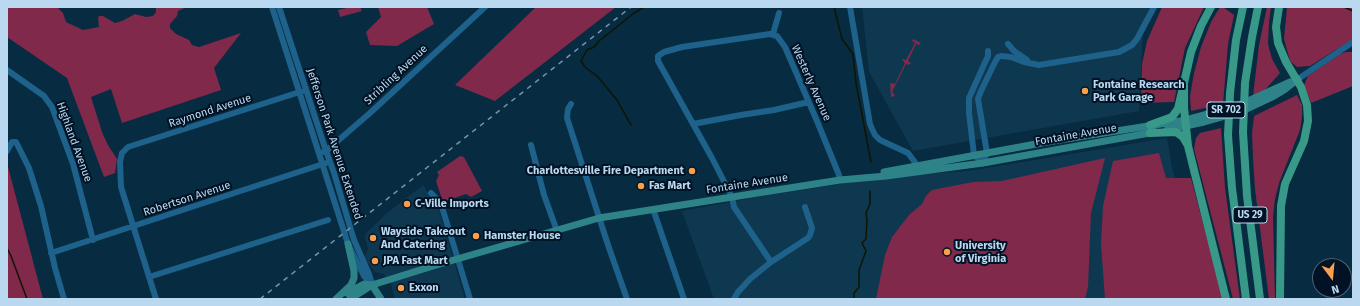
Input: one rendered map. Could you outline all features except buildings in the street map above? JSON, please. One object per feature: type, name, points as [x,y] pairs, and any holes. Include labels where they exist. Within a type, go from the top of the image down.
[{"type":"highway","points":[[1150,129],[1174,115],[1178,109],[1193,45],[1211,7]]},
{"type":"highway","name":"US 29","points":[[1244,7],[1236,40],[1230,93],[1228,135],[1232,188],[1246,299]]},
{"type":"highway","name":"US 29","points":[[1258,7],[1245,82],[1243,132],[1247,196],[1260,299]]},
{"type":"highway","points":[[1279,7],[1276,27],[1278,43],[1286,62],[1298,79],[1307,105],[1308,121],[1304,141],[1285,184],[1281,206],[1280,299]]},
{"type":"highway","points":[[1184,82],[1188,146],[1226,299]]},
{"type":"highway","points":[[1150,129],[1176,132],[1183,137],[1188,146]]},
{"type":"main road","name":"Fontaine Avenue","points":[[372,285],[599,218],[843,179],[974,155],[1186,123],[1237,106],[1298,79]]},
{"type":"main road","name":"Fontaine Avenue","points":[[843,179],[886,176],[983,163],[1150,129]]},
{"type":"main road","points":[[337,299],[351,284],[354,278],[351,242]]},
{"type":"main road","points":[[337,299],[364,284],[372,285],[382,299]]},
{"type":"main road","points":[[350,299],[372,285]]},
{"type":"street","name":"Jefferson Park Avenue Extended","points":[[272,7],[303,91]]},
{"type":"street","name":"Jefferson Park Avenue Extended","points":[[279,7],[322,152],[344,209],[351,242]]},
{"type":"street","name":"Stribling Avenue","points":[[322,152],[370,113],[484,7]]},
{"type":"street","points":[[850,7],[872,129],[880,140],[908,153],[918,165]]},
{"type":"street","points":[[988,51],[986,62],[969,98],[969,113],[974,155],[983,163],[987,153],[978,99],[995,62],[1000,57],[1011,57],[1024,62],[1039,65],[1119,52],[1126,49],[1137,39],[1154,7]]},
{"type":"street","points":[[771,262],[734,207],[732,197],[658,61],[658,56],[664,52],[682,47],[774,34],[779,13]]},
{"type":"street","name":"Westerly Avenue","points":[[774,34],[780,39],[785,47],[843,179]]},
{"type":"street","points":[[1008,44],[1014,51],[1030,63]]},
{"type":"street","name":"Fontaine Avenue","points":[[1298,79],[1351,45]]},
{"type":"street","name":"Highland Avenue","points":[[7,70],[44,96],[52,107],[73,164],[93,240]]},
{"type":"street","name":"Raymond Avenue","points":[[133,227],[121,187],[120,162],[122,152],[128,147],[303,91]]},
{"type":"street","points":[[693,124],[779,109],[809,102]]},
{"type":"street","points":[[571,104],[568,109],[567,118],[627,299]]},
{"type":"street","points":[[7,151],[11,143],[14,141],[16,142],[29,168],[41,206],[51,253],[64,299]]},
{"type":"street","points":[[531,145],[544,195],[557,230]]},
{"type":"street","name":"Jefferson Park Avenue Extended","points":[[326,163],[338,213],[351,242],[369,274],[372,285]]},
{"type":"street","name":"Robertson Avenue","points":[[51,253],[326,163]]},
{"type":"street","points":[[431,193],[439,201],[442,207],[470,299]]},
{"type":"street","points":[[734,299],[744,284],[771,262],[808,238],[812,228],[805,207]]},
{"type":"street","points":[[654,210],[684,299]]},
{"type":"street","points":[[149,277],[328,220]]},
{"type":"street","points":[[133,227],[156,299]]},
{"type":"shaded area","points":[[7,7],[57,7],[63,13],[66,22],[83,30],[99,27],[99,16],[103,16],[115,23],[135,14],[146,17],[153,16],[156,12],[156,7],[187,7],[178,11],[177,16],[170,24],[170,28],[176,34],[189,40],[192,45],[199,47],[241,33],[214,68],[221,90],[122,123],[111,89],[91,97],[102,132],[117,159],[115,173],[104,177],[67,78],[7,37]]},
{"type":"shaded area","points":[[351,7],[360,7],[362,11],[340,17],[338,10]]},
{"type":"shaded area","points":[[378,7],[427,7],[434,24],[397,46],[370,45],[366,32],[381,17]]},
{"type":"shaded area","points":[[536,7],[616,7],[495,101],[455,85]]},
{"type":"shaded area","points":[[862,7],[1152,7],[1143,29],[1139,111],[913,151],[869,72]]},
{"type":"shaded area","points":[[1162,7],[1204,7],[1185,48],[1174,102],[1141,103],[1142,64],[1147,41]]},
{"type":"shaded area","points":[[1220,7],[1223,7],[1234,15],[1228,44],[1223,104],[1191,111],[1190,96],[1201,47],[1211,22]]},
{"type":"shaded area","points":[[1267,7],[1271,7],[1268,44],[1272,59],[1280,73],[1265,90],[1253,96],[1259,45]]},
{"type":"shaded area","points":[[1287,7],[1353,7],[1353,39],[1310,66],[1297,67],[1290,61],[1284,39]]},
{"type":"shaded area","points":[[913,39],[921,43],[919,45],[916,44],[908,61],[911,63],[909,65],[906,64],[892,92],[895,95],[893,97],[891,96],[890,85],[891,83],[895,84],[905,63],[902,60],[906,60],[915,43],[912,41]]},
{"type":"shaded area","points":[[1353,52],[1353,86],[1311,103],[1304,85],[1308,76],[1340,54]]},
{"type":"shaded area","points":[[1297,95],[1302,105],[1302,116],[1300,130],[1279,183],[1275,199],[1273,216],[1275,299],[1269,299],[1255,189],[1252,133],[1254,116]]},
{"type":"shaded area","points":[[1221,128],[1225,188],[1240,299],[1233,299],[1194,149],[1196,138],[1200,133]]},
{"type":"shaded area","name":"University of Virginia","points":[[1167,138],[1172,167],[1209,299],[714,299],[682,211],[768,195],[835,185],[877,174],[924,174],[968,171]]},
{"type":"shaded area","points":[[1159,153],[1166,178],[1191,178],[1223,299],[1105,299],[1101,243],[1103,206],[1113,161]]},
{"type":"shaded area","points":[[460,156],[464,157],[482,191],[471,197],[466,194],[443,202],[436,181],[439,175],[437,172]]},
{"type":"shaded area","points":[[1105,158],[1091,213],[1088,287],[1085,299],[876,299],[885,255],[892,237],[909,215],[922,204],[926,196],[932,190],[973,182],[1002,181]]},
{"type":"shaded area","points":[[7,163],[43,299],[7,299]]},
{"type":"shaded area","points":[[423,185],[439,210],[465,299],[395,299],[391,284],[384,274],[375,272],[364,258],[368,249],[365,237],[366,233],[387,213]]},
{"type":"waterway","points":[[631,125],[617,100],[598,77],[585,67],[581,61],[587,50],[594,47],[599,41],[634,13],[644,7]]},
{"type":"waterway","points":[[834,7],[842,39],[853,54],[856,83],[871,162]]},
{"type":"waterway","points":[[1344,7],[1353,11]]},
{"type":"waterway","points":[[854,299],[854,293],[859,287],[859,270],[866,251],[862,243],[866,239],[866,213],[870,204],[870,191]]},
{"type":"waterway","points":[[7,248],[27,299]]},
{"type":"railway","points":[[260,299],[631,7]]},
{"type":"place","name":"Fontaine Research Park Garage","points":[[1085,91]]},
{"type":"place","name":"Charlottesville Fire Department","points":[[692,171]]},
{"type":"place","name":"Fas Mart","points":[[641,186]]},
{"type":"place","name":"C-Ville Imports","points":[[407,204]]},
{"type":"place","name":"Hamster House","points":[[476,236]]},
{"type":"place","name":"Wayside Takeout And Catering","points":[[373,238]]},
{"type":"place","name":"University of Virginia","points":[[947,252]]},
{"type":"place","name":"JPA Fast Mart","points":[[375,261]]},
{"type":"place","name":"Exxon","points":[[401,288]]}]
